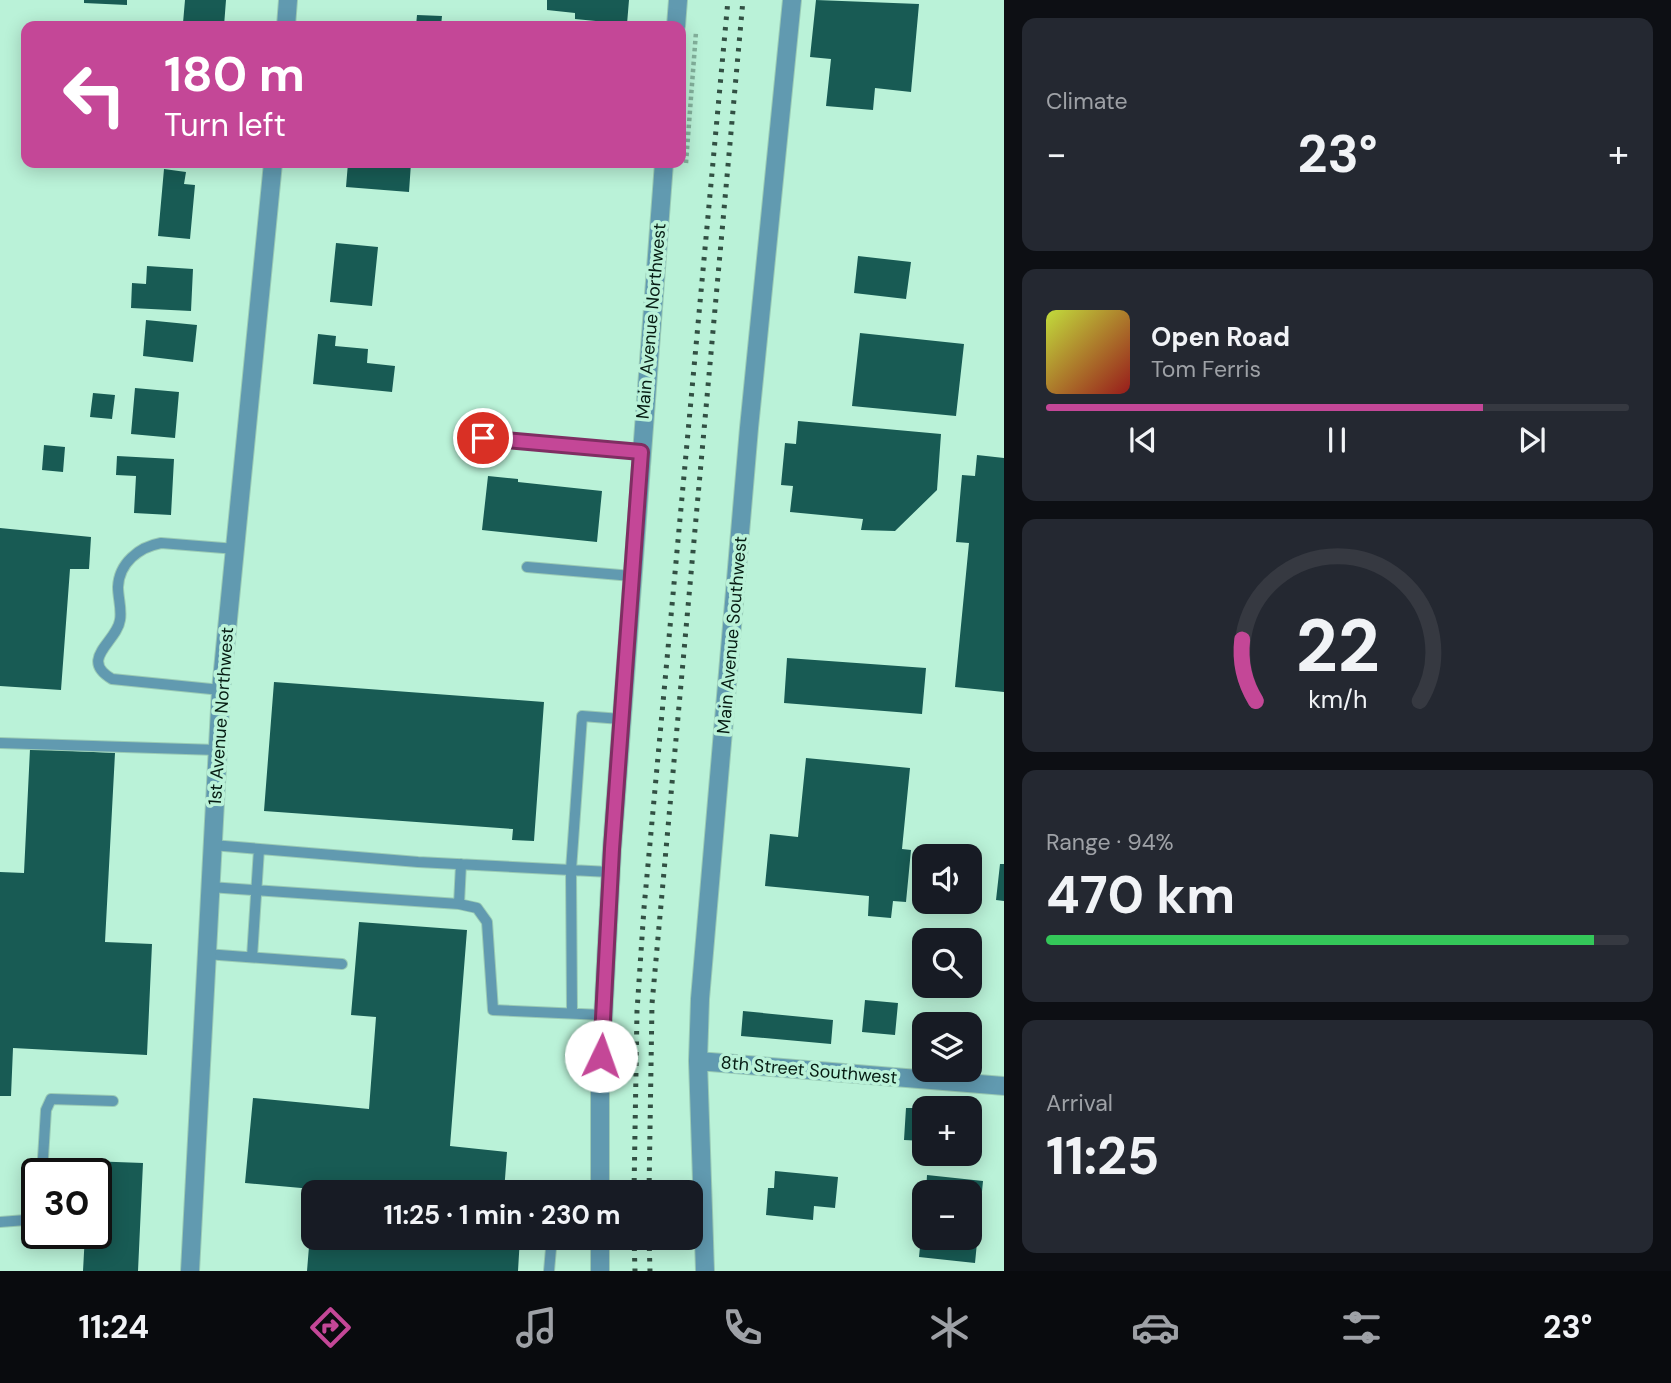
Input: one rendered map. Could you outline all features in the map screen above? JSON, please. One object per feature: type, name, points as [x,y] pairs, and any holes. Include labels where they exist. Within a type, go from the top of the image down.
[{"type":"street","points":[[286,21],[288,0]]},
{"type":"street","points":[[676,21],[678,0]]},
{"type":"street","name":"Main Avenue Southwest","points":[[705,1271],[698,1061],[700,999],[749,428],[792,0]]},
{"type":"street","name":"1st Avenue Northwest","points":[[190,1271],[220,690],[273,168]]},
{"type":"street","name":"Main Avenue Northwest","points":[[600,1180],[603,1015],[610,872],[664,168]]},
{"type":"street","name":"8th Street Southwest","points":[[698,1061],[1004,1086]]},
{"type":"street","points":[[183,1271],[192,1238]]},
{"type":"street","points":[[600,1250],[600,1271]]},
{"type":"lane","points":[[483,438],[641,452]]},
{"type":"lane","points":[[220,690],[112,679],[99,667],[100,651],[117,630],[120,621],[118,585],[126,564],[133,556],[150,545],[161,543],[236,549]]},
{"type":"lane","points":[[527,567],[632,576]]},
{"type":"lane","points":[[572,1013],[571,870],[582,716],[621,719]]},
{"type":"lane","points":[[0,743],[218,750]]},
{"type":"lane","points":[[212,845],[461,864],[610,872]]},
{"type":"lane","points":[[252,957],[259,849]]},
{"type":"lane","points":[[459,904],[461,864]]},
{"type":"lane","points":[[210,887],[459,904],[477,908],[487,922],[493,1010],[603,1015]]},
{"type":"lane","points":[[206,954],[342,964]]},
{"type":"lane","points":[[43,1158],[46,1110],[51,1099],[113,1101]]},
{"type":"lane","points":[[0,1222],[21,1220]]},
{"type":"lane","points":[[549,1271],[551,1250]]},
{"type":"building","points":[[84,0],[127,0],[127,5],[84,3]]},
{"type":"building","points":[[185,0],[226,0],[224,21],[183,21]]},
{"type":"building","points":[[547,0],[629,0],[627,21],[575,19],[575,13],[547,10]]},
{"type":"building","points":[[816,0],[919,4],[911,92],[875,88],[873,110],[826,106],[831,59],[810,57]]},
{"type":"building","points":[[417,15],[442,16],[442,21],[416,21]]},
{"type":"building","points":[[348,168],[411,168],[409,192],[346,187]]},
{"type":"building","points":[[164,169],[186,172],[184,184],[195,185],[190,239],[158,236]]},
{"type":"building","points":[[336,243],[378,247],[372,306],[330,302]]},
{"type":"building","points":[[858,256],[911,262],[906,299],[854,293]]},
{"type":"building","points":[[147,266],[193,269],[191,311],[131,308],[132,283],[146,284]]},
{"type":"building","points":[[146,320],[197,325],[193,362],[143,356]]},
{"type":"building","points":[[860,333],[964,344],[956,416],[852,406]]},
{"type":"building","points":[[318,334],[336,336],[335,346],[368,349],[367,363],[395,366],[392,392],[313,384]]},
{"type":"building","points":[[135,388],[179,392],[175,438],[131,434]]},
{"type":"building","points":[[93,393],[115,395],[112,419],[90,417]]},
{"type":"building","points":[[798,421],[941,434],[937,490],[895,531],[861,530],[863,519],[790,512],[793,486],[781,485],[785,443],[796,444]]},
{"type":"building","points":[[44,445],[65,447],[63,472],[42,470]]},
{"type":"building","points":[[977,455],[1004,458],[1004,692],[955,687],[969,543],[956,542],[962,475],[975,476]]},
{"type":"building","points":[[117,456],[174,459],[171,515],[134,513],[136,476],[116,475]]},
{"type":"building","points":[[488,476],[602,491],[597,542],[482,530]]},
{"type":"building","points":[[0,528],[91,537],[89,569],[70,569],[61,690],[0,686]]},
{"type":"building","points":[[787,658],[926,668],[922,714],[784,703]]},
{"type":"building","points":[[274,682],[544,702],[534,841],[512,840],[513,829],[264,811]]},
{"type":"building","points":[[30,749],[115,753],[105,942],[152,944],[147,1055],[13,1048],[11,1096],[0,1096],[0,872],[24,873]]},
{"type":"building","points":[[806,758],[910,768],[902,849],[911,850],[906,902],[893,901],[891,918],[868,916],[869,896],[765,886],[770,834],[798,837]]},
{"type":"building","points":[[1000,864],[1004,864],[1004,901],[996,900]]},
{"type":"building","points":[[359,922],[467,930],[450,1146],[507,1152],[505,1180],[301,1180],[301,1188],[245,1183],[253,1098],[369,1109],[376,1017],[351,1015]]},
{"type":"building","points":[[865,1000],[898,1003],[895,1035],[862,1032]]},
{"type":"building","points":[[743,1011],[833,1020],[831,1044],[741,1036]]},
{"type":"building","points":[[906,1108],[912,1108],[912,1140],[904,1140]]},
{"type":"building","points":[[112,1162],[143,1163],[138,1271],[83,1271],[84,1249],[112,1249]]},
{"type":"building","points":[[775,1171],[838,1177],[835,1208],[814,1206],[813,1220],[766,1215],[768,1188],[774,1188]]},
{"type":"building","points":[[927,1175],[974,1180],[927,1180]]},
{"type":"building","points":[[309,1250],[519,1250],[518,1271],[307,1271]]},
{"type":"building","points":[[920,1250],[976,1250],[975,1263],[919,1257]]},
{"type":"railway","points":[[634,1180],[637,1011],[644,908],[728,0]]},
{"type":"railway","points":[[649,1180],[652,1004],[743,0]]},
{"type":"railway","points":[[634,1250],[635,1271]]},
{"type":"railway","points":[[649,1250],[650,1271]]},
{"type":"route","points":[[483,438],[641,452],[612,849],[601,1056]]}]
